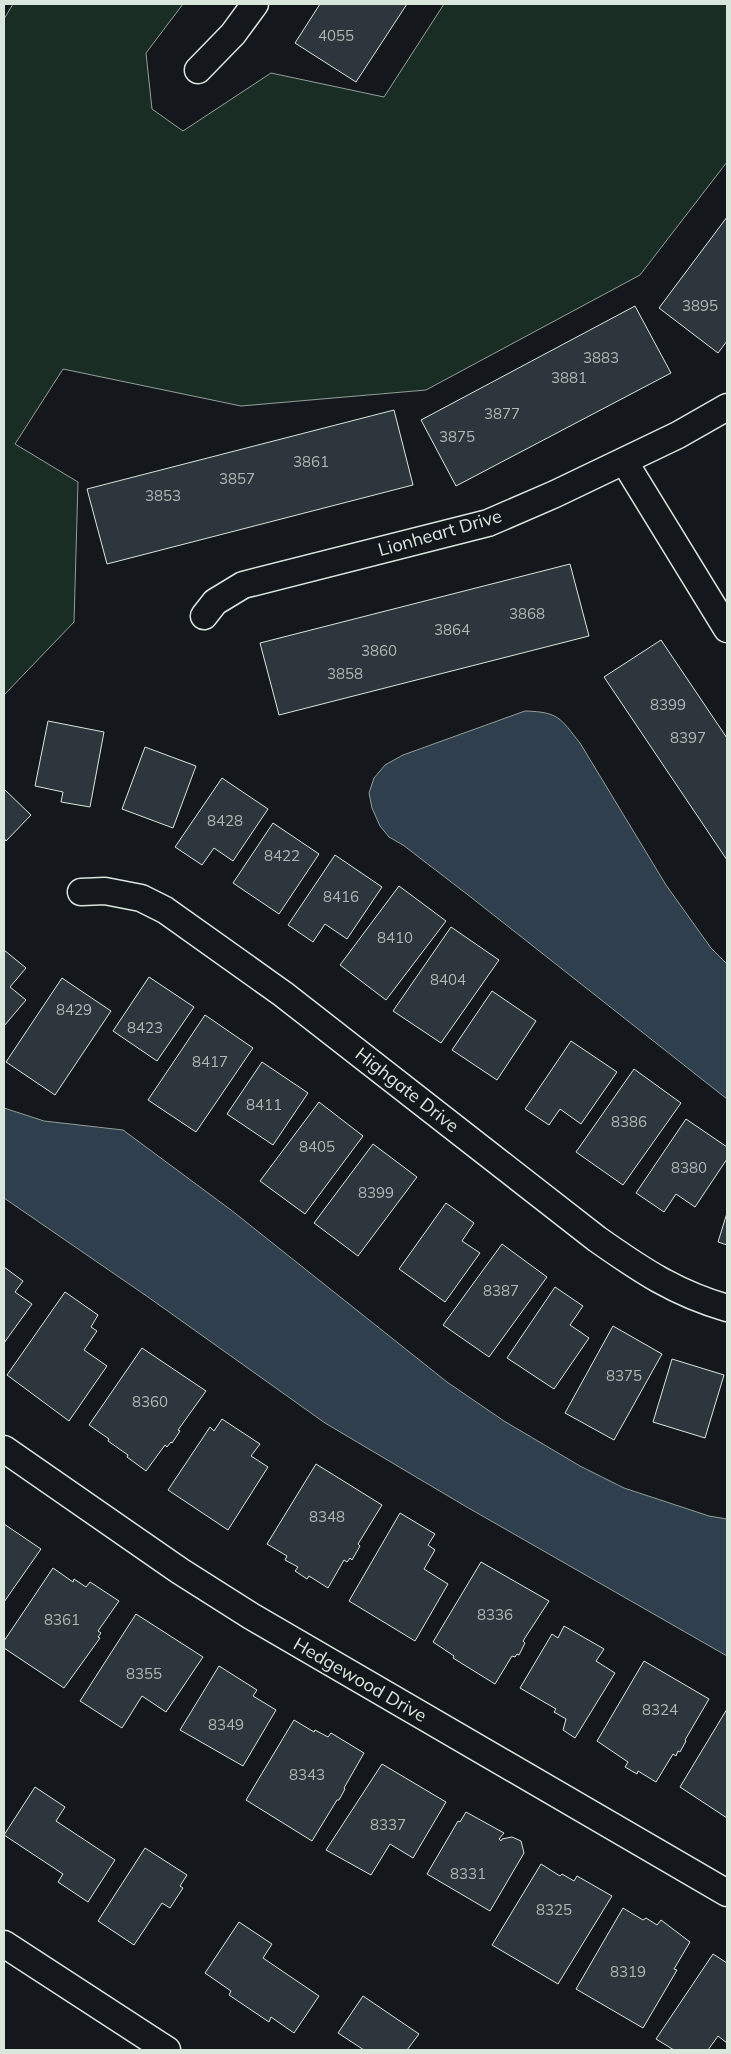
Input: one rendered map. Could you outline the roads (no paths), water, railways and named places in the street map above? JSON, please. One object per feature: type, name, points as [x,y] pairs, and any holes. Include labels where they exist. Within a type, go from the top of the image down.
[{"type":"street","points":[[198,70],[233,34],[255,4]]},
{"type":"street","name":"Lionheart Drive","points":[[204,616],[215,602],[243,585],[488,523],[624,461],[727,407]]},
{"type":"street","points":[[624,461],[727,629]]},
{"type":"street","name":"Highgate Drive","points":[[80,892],[105,891],[141,898],[165,910],[284,994],[597,1239],[638,1268],[678,1291],[727,1308]]},
{"type":"street","name":"Hedgewood Drive","points":[[4,1449],[172,1566],[251,1616],[727,1893]]},
{"type":"street","points":[[4,1944],[167,2050]]},
{"type":"water","points":[[525,711],[552,715],[563,722],[573,734],[666,885],[711,948],[727,964],[727,1099],[472,898],[403,845],[389,837],[380,826],[372,808],[369,793],[374,778],[385,765],[403,755]]},
{"type":"water","points":[[4,1108],[44,1121],[123,1130],[231,1210],[447,1382],[504,1421],[580,1466],[624,1488],[709,1516],[727,1519],[727,1656],[465,1506],[325,1423],[148,1297],[4,1198]]}]
